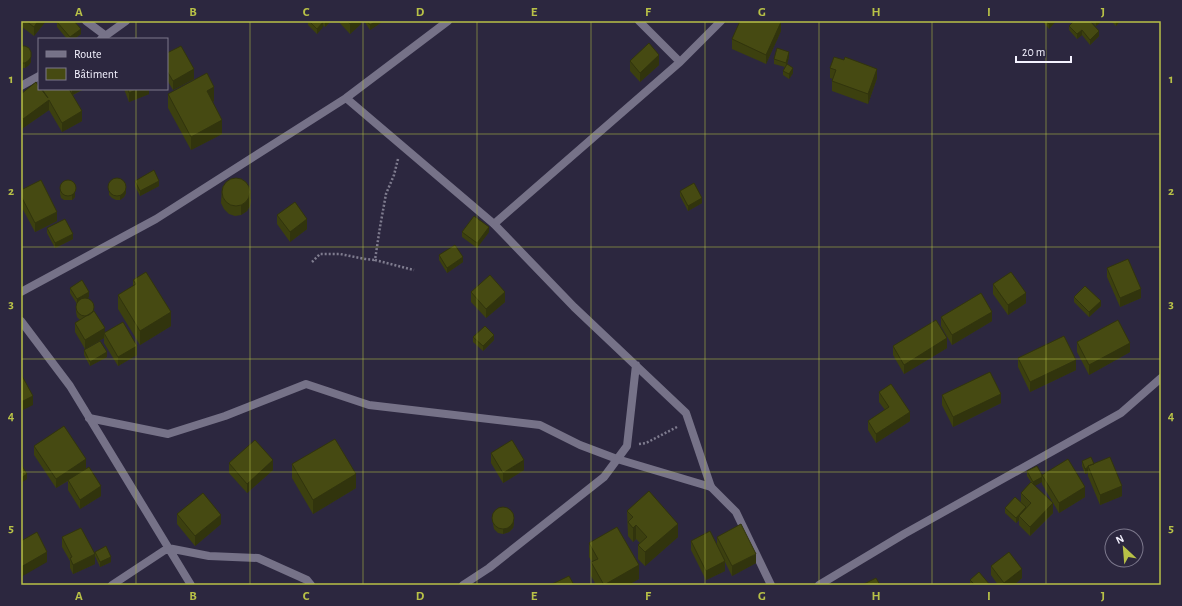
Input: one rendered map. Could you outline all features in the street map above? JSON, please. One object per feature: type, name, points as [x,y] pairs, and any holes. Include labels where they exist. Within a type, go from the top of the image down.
[{"type":"street","points":[[86,21],[103,37],[126,21]]},
{"type":"street","points":[[21,292],[156,219],[346,98],[448,21]]},
{"type":"street","points":[[639,21],[680,62]]},
{"type":"street","points":[[494,224],[680,62],[721,21]]},
{"type":"street","points":[[21,86],[38,77]]},
{"type":"street","points":[[346,98],[494,224],[574,307],[686,413],[711,487],[736,512],[771,585]]},
{"type":"street","points":[[21,321],[70,386],[191,585]]},
{"type":"street","points":[[464,585],[489,568],[604,477],[627,446],[636,365]]},
{"type":"street","points":[[819,585],[904,534],[1121,413],[1161,378]]},
{"type":"street","points":[[89,418],[168,434],[225,416],[306,384],[369,405],[540,425],[580,445],[617,459],[711,487]]},
{"type":"street","points":[[112,585],[168,548],[209,556],[258,558],[307,580],[311,585]]},
{"type":"path","points":[[375,260],[386,194],[394,175],[401,145]]},
{"type":"path","points":[[312,262],[320,254],[340,254],[375,260],[414,270]]},
{"type":"path","points":[[627,446],[646,443],[676,427],[686,413]]},
{"type":"building","points":[[26,21],[38,21],[34,27]]},
{"type":"building","points":[[74,21],[81,29],[70,37],[57,22]]},
{"type":"building","points":[[309,21],[321,21],[323,22],[317,29]]},
{"type":"building","points":[[367,21],[376,21],[370,25]]},
{"type":"building","points":[[740,21],[781,22],[766,55],[732,39]]},
{"type":"building","points":[[1074,21],[1090,21],[1099,31],[1090,40],[1082,30],[1077,34],[1069,26]]},
{"type":"building","points":[[649,43],[659,55],[640,73],[630,61]]},
{"type":"building","points":[[21,46],[29,48],[31,52],[31,57],[25,63],[21,63]]},
{"type":"building","points":[[181,46],[194,69],[173,81],[168,73],[168,52]]},
{"type":"building","points":[[777,48],[789,52],[786,63],[774,59]]},
{"type":"building","points":[[834,57],[844,60],[845,57],[877,69],[868,94],[832,81],[836,70],[830,68]]},
{"type":"building","points":[[787,64],[793,68],[789,74],[783,71]]},
{"type":"building","points":[[207,73],[214,87],[207,91],[222,120],[191,137],[168,94]]},
{"type":"building","points":[[36,82],[38,90],[42,90],[48,98],[43,90],[70,90],[82,111],[62,123],[49,100],[23,119],[21,116],[21,94]]},
{"type":"building","points":[[128,90],[136,90],[129,93]]},
{"type":"building","points":[[154,170],[159,181],[140,191],[135,181]]},
{"type":"building","points":[[117,178],[123,181],[126,187],[123,193],[117,196],[111,193],[108,187],[111,181]]},
{"type":"building","points":[[236,178],[242,179],[246,182],[249,186],[249,198],[246,202],[242,205],[236,206],[230,205],[226,202],[223,198],[222,192],[223,186],[226,182],[230,179]]},
{"type":"building","points":[[41,180],[57,212],[35,223],[21,196],[21,190]]},
{"type":"building","points":[[68,180],[75,185],[76,188],[71,195],[68,196],[61,191],[60,188],[65,181]]},
{"type":"building","points":[[694,183],[702,198],[688,206],[680,191]]},
{"type":"building","points":[[295,202],[307,219],[290,232],[277,215]]},
{"type":"building","points":[[474,216],[489,227],[477,243],[462,232]]},
{"type":"building","points":[[65,219],[73,234],[55,243],[47,228]]},
{"type":"building","points":[[455,245],[463,257],[447,268],[439,255]]},
{"type":"building","points":[[1128,259],[1141,289],[1120,298],[1107,268]]},
{"type":"building","points":[[146,272],[171,312],[140,331],[118,295],[136,284],[133,280]]},
{"type":"building","points":[[1011,272],[1026,293],[1008,305],[993,284]]},
{"type":"building","points":[[490,275],[505,292],[486,309],[471,292]]},
{"type":"building","points":[[82,280],[89,292],[77,299],[70,288]]},
{"type":"building","points":[[1085,286],[1101,301],[1089,312],[1074,297]]},
{"type":"building","points":[[981,293],[992,312],[952,335],[941,317]]},
{"type":"building","points":[[85,298],[91,301],[94,307],[91,313],[85,316],[79,313],[76,307],[79,301]]},
{"type":"building","points":[[94,311],[105,328],[85,340],[75,323]]},
{"type":"building","points":[[936,320],[947,338],[904,365],[893,346]]},
{"type":"building","points":[[1118,320],[1130,343],[1089,365],[1077,342]]},
{"type":"building","points":[[123,322],[137,346],[118,357],[104,333]]},
{"type":"building","points":[[485,326],[494,335],[483,346],[473,337]]},
{"type":"building","points":[[1064,336],[1076,360],[1030,382],[1018,358]]},
{"type":"building","points":[[100,341],[107,352],[90,362],[84,350]]},
{"type":"building","points":[[990,372],[1001,394],[953,417],[942,395]]},
{"type":"building","points":[[21,374],[33,396],[21,402]]},
{"type":"building","points":[[891,384],[910,412],[876,434],[868,421],[889,407],[879,392]]},
{"type":"building","points":[[64,426],[86,459],[56,479],[34,446]]},
{"type":"building","points":[[335,439],[356,474],[313,500],[292,464]]},
{"type":"building","points":[[255,440],[273,460],[247,484],[229,463]]},
{"type":"building","points":[[512,440],[524,460],[503,473],[491,453]]},
{"type":"building","points":[[1091,457],[1094,464],[1085,469],[1082,461]]},
{"type":"building","points":[[1110,457],[1122,486],[1100,495],[1088,466]]},
{"type":"building","points":[[1068,459],[1085,487],[1059,503],[1042,475]]},
{"type":"building","points":[[21,464],[27,474],[21,478]]},
{"type":"building","points":[[1037,466],[1042,477],[1033,482],[1027,471]]},
{"type":"building","points":[[89,467],[101,486],[80,500],[68,480]]},
{"type":"building","points":[[1031,482],[1053,503],[1030,527],[1019,516],[1031,503],[1021,493]]},
{"type":"building","points":[[649,491],[678,524],[645,552],[638,545],[647,537],[636,525],[633,528],[628,522],[633,517],[627,511]]},
{"type":"building","points":[[203,493],[221,515],[195,536],[177,514]]},
{"type":"building","points":[[1015,497],[1026,507],[1016,518],[1005,508]]},
{"type":"building","points":[[503,507],[507,508],[513,514],[513,522],[507,528],[503,529],[499,528],[493,522],[492,518],[493,514],[499,508]]},
{"type":"building","points":[[741,524],[756,554],[732,566],[717,537]]},
{"type":"building","points":[[617,527],[639,565],[604,585],[591,562],[598,559],[589,543]]},
{"type":"building","points":[[81,528],[95,554],[73,565],[70,558],[72,557],[62,537]]},
{"type":"building","points":[[710,531],[725,561],[706,571],[691,541]]},
{"type":"building","points":[[37,532],[47,552],[21,567],[21,541]]},
{"type":"building","points":[[106,546],[111,557],[100,562],[95,552]]},
{"type":"building","points":[[1009,552],[1022,569],[1004,583],[991,566]]},
{"type":"building","points":[[979,572],[990,585],[973,585],[974,584],[970,580]]},
{"type":"building","points":[[569,576],[574,585],[550,585]]},
{"type":"building","points":[[876,578],[880,585],[862,585]]}]
